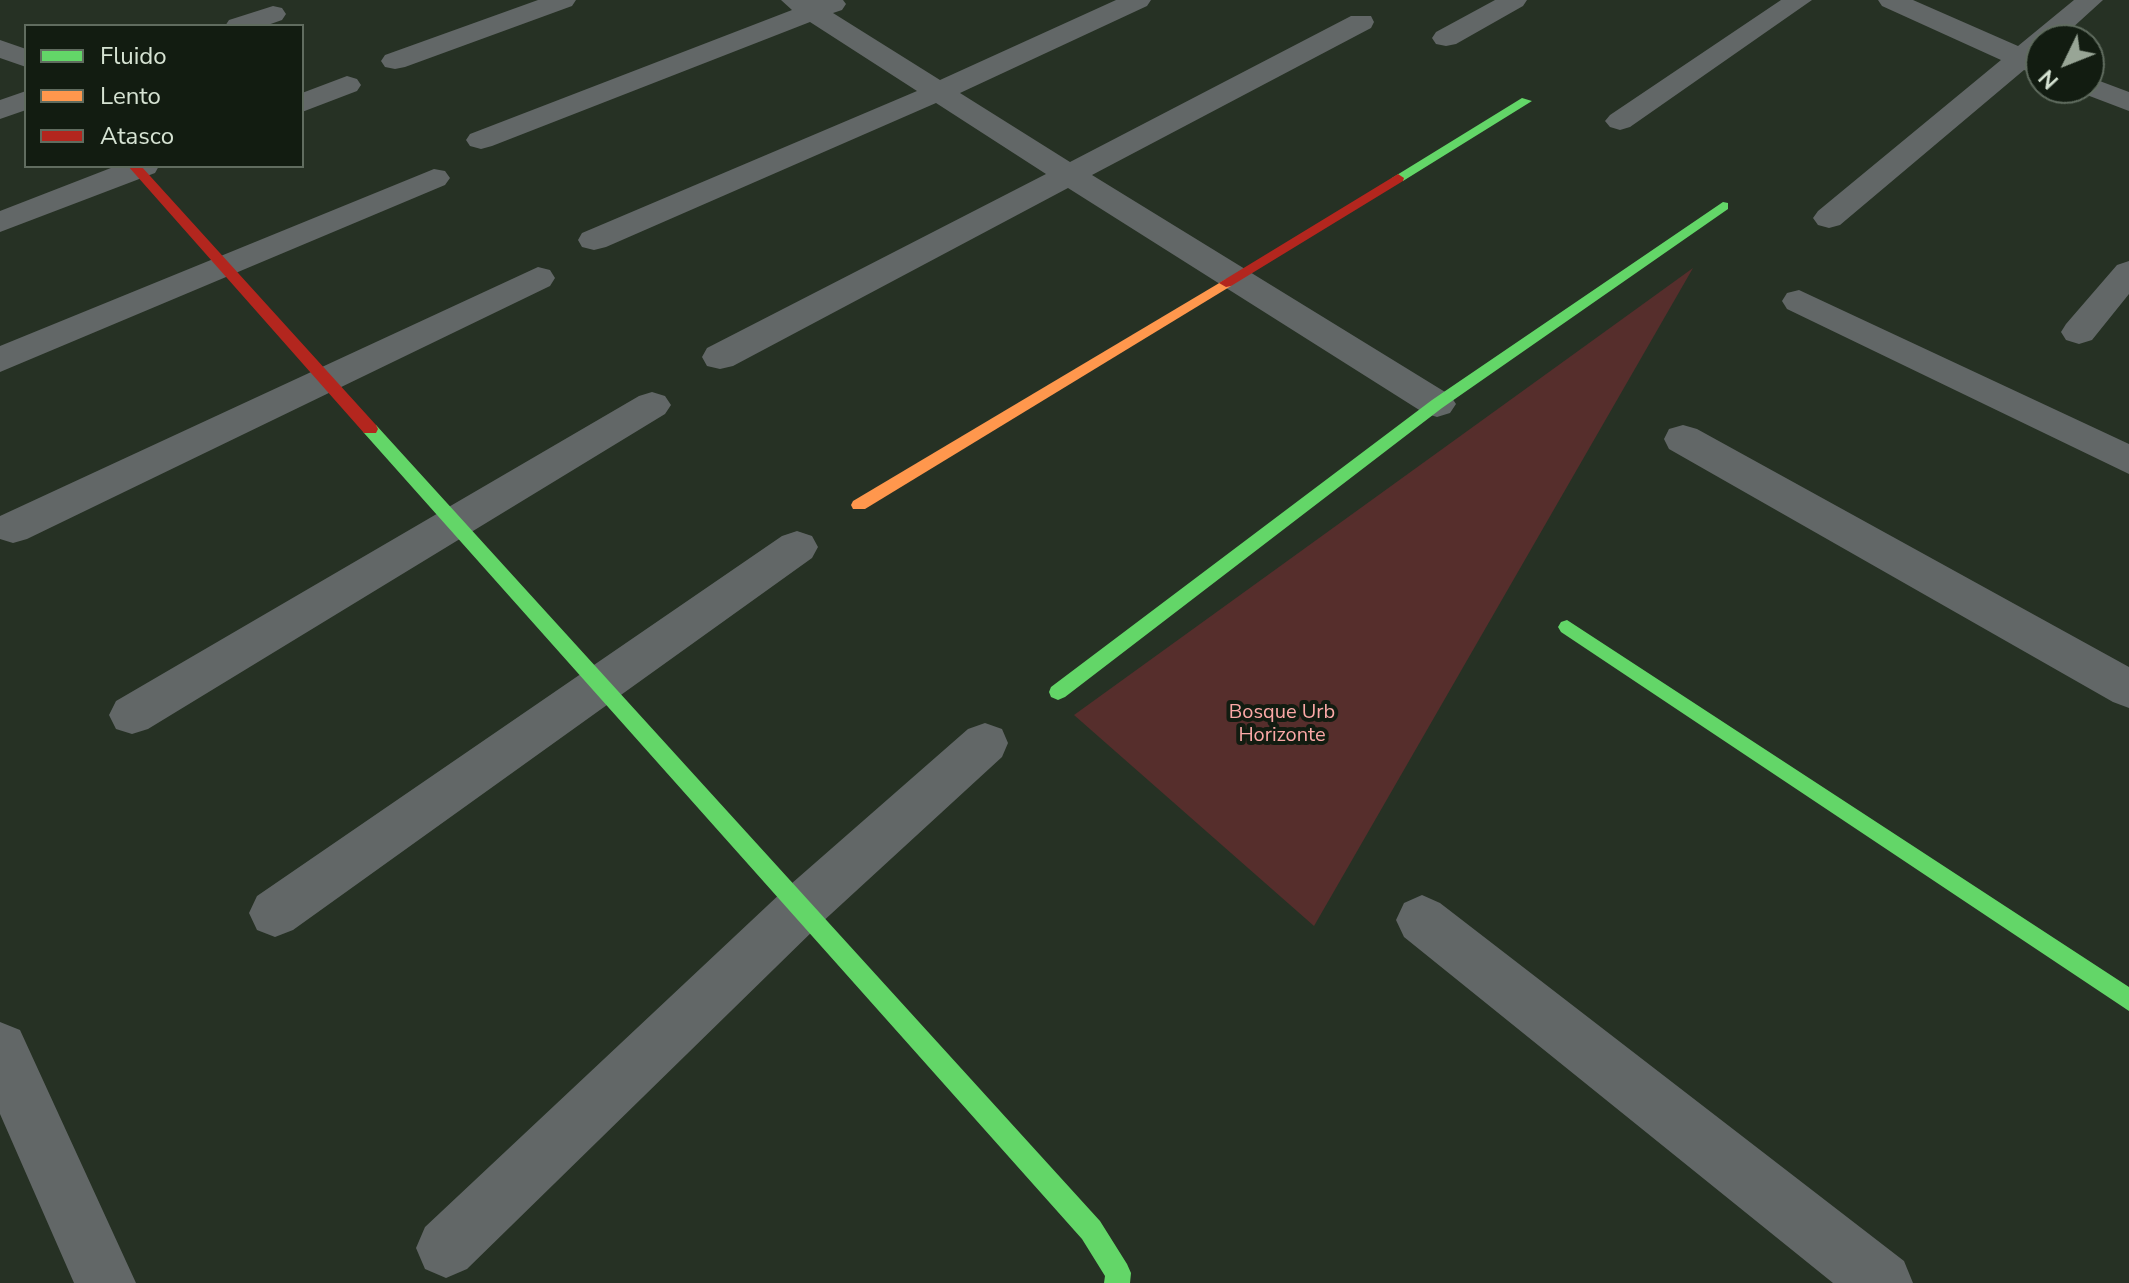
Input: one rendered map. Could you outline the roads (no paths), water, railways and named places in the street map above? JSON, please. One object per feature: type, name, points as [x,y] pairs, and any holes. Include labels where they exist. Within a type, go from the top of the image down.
[{"type":"street","points":[[395,61],[563,0]]},
{"type":"street","points":[[481,140],[803,6],[843,0]]},
{"type":"street","points":[[594,240],[938,92],[1138,0]]},
{"type":"street","points":[[1446,38],[1514,0]]},
{"type":"street","points":[[1620,121],[1799,0]]},
{"type":"street","points":[[1891,0],[2025,60]]},
{"type":"street","points":[[2067,24],[2090,0]]},
{"type":"street","points":[[803,6],[1233,279],[1437,404]]},
{"type":"street","points":[[245,24],[273,14]]},
{"type":"street","points":[[720,357],[1361,22]]},
{"type":"street","points":[[0,48],[24,58]]},
{"type":"street","points":[[1829,218],[2025,66]]},
{"type":"street","points":[[304,102],[347,85]]},
{"type":"street","points":[[2105,92],[2129,102]]},
{"type":"street","points":[[0,110],[24,101]]},
{"type":"street","points":[[859,505],[1526,101]]},
{"type":"street","points":[[0,222],[136,168]]},
{"type":"street","points":[[140,168],[325,379],[1091,1230],[1118,1273],[1117,1283]]},
{"type":"street","points":[[0,360],[434,178]]},
{"type":"street","points":[[1058,692],[1437,404],[1723,206]]},
{"type":"street","points":[[2079,332],[2129,272]]},
{"type":"street","points":[[13,528],[538,278]]},
{"type":"street","points":[[1799,301],[2129,460]]},
{"type":"street","points":[[132,715],[652,405]]},
{"type":"street","points":[[1683,439],[2129,689]]},
{"type":"street","points":[[275,913],[797,547]]},
{"type":"street","points":[[1567,627],[2129,1000]]},
{"type":"street","points":[[446,1248],[801,908],[985,743]]},
{"type":"street","points":[[1422,920],[1882,1283]]},
{"type":"street","points":[[0,1050],[105,1283]]},
{"type":"park label","name":"Bosque Urb Horizonte","points":[[1282,724]]}]
